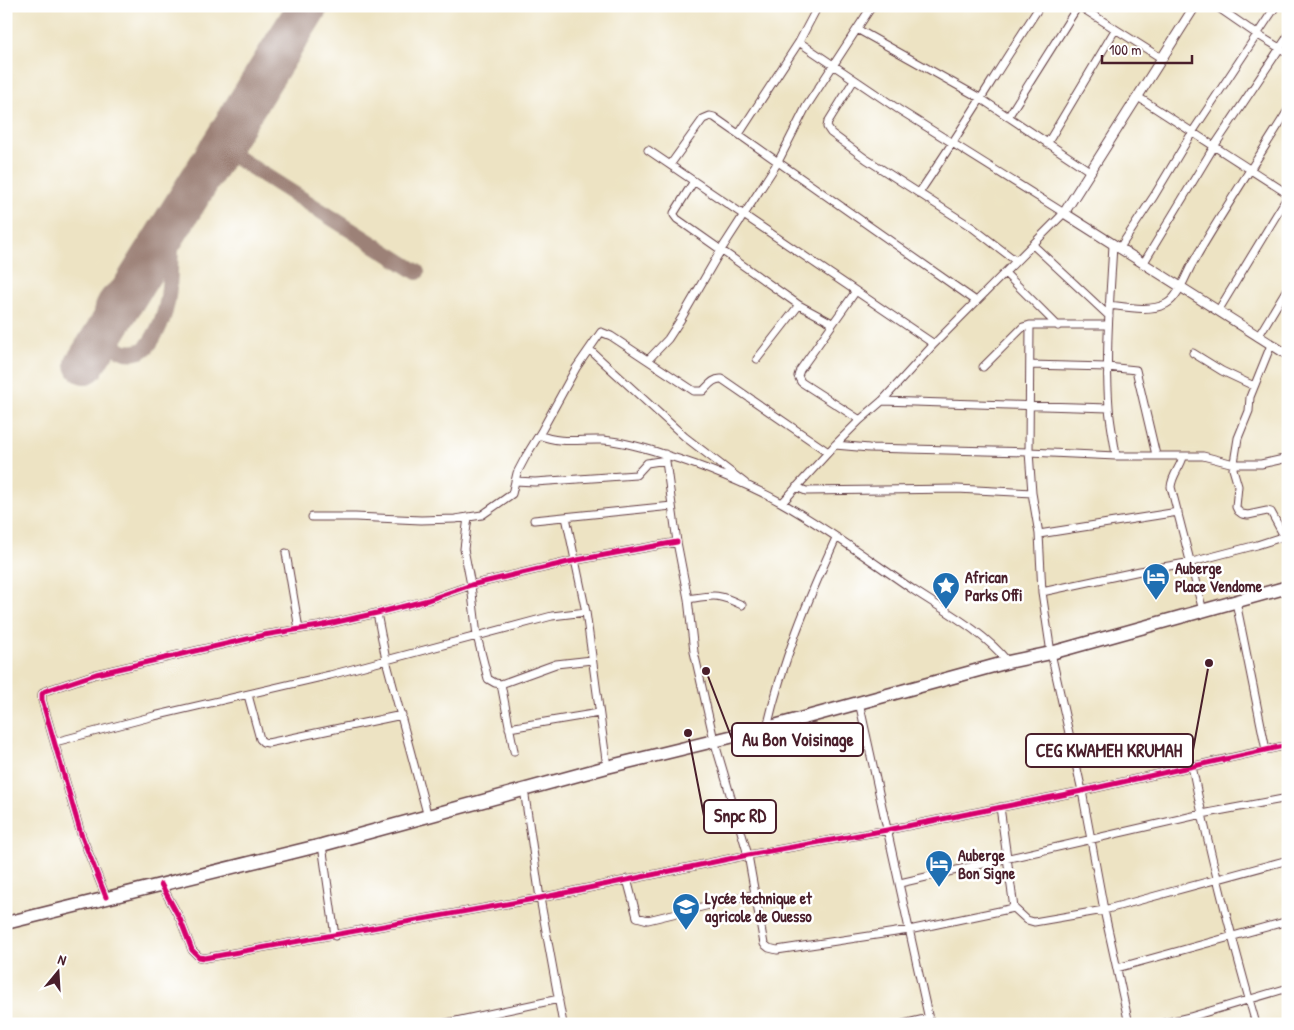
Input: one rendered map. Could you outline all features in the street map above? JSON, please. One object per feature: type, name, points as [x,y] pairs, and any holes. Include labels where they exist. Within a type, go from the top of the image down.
[{"type":"highway","points":[[6,922],[322,845],[607,767],[767,728],[1008,662],[1051,653],[1288,587]]},
{"type":"street","points":[[739,134],[799,42],[818,6]]},
{"type":"street","points":[[648,360],[668,339],[721,250],[778,162],[801,116],[872,6]]},
{"type":"street","points":[[919,193],[1040,6]]},
{"type":"street","points":[[1008,117],[1079,6],[1162,58]]},
{"type":"street","points":[[782,503],[828,452],[882,401],[934,344],[1064,213],[1195,6]]},
{"type":"street","points":[[1216,6],[1288,53]]},
{"type":"street","points":[[1116,456],[1109,408],[1107,367],[1109,305],[1116,247],[1154,196],[1193,131],[1276,6]]},
{"type":"street","points":[[857,29],[980,98],[1091,172]]},
{"type":"street","points":[[1047,144],[1115,30]]},
{"type":"street","points":[[1143,264],[1215,145],[1288,36]]},
{"type":"street","points":[[799,42],[854,80],[1288,356]]},
{"type":"street","points":[[854,80],[828,122],[827,128],[831,133],[866,159],[974,228],[1016,261]]},
{"type":"street","points":[[1138,97],[1215,145],[1288,195],[1218,311]]},
{"type":"street","points":[[1109,305],[1134,308],[1161,306],[1172,300],[1202,246],[1288,110]]},
{"type":"street","points":[[670,165],[706,117],[714,117],[976,301]]},
{"type":"street","points":[[648,150],[934,344]]},
{"type":"street","points":[[694,181],[674,215],[799,305],[832,323]]},
{"type":"street","points":[[1033,245],[1109,316]]},
{"type":"street","points":[[1005,273],[1058,326]]},
{"type":"street","points":[[1258,336],[1288,287]]},
{"type":"street","points":[[856,291],[832,323],[800,370],[798,376],[801,382],[860,420]]},
{"type":"street","points":[[757,359],[799,305]]},
{"type":"street","points":[[982,367],[1023,327],[1030,325],[1108,325]]},
{"type":"street","points":[[1030,325],[1029,452],[1032,492],[1039,534],[1042,592],[1051,653],[1082,791],[1104,910],[1129,1024]]},
{"type":"street","points":[[312,517],[421,520],[482,515],[508,497],[514,489],[515,481],[526,456],[576,368],[600,333],[604,333],[648,360],[694,391],[703,391],[713,381],[722,379],[828,452]]},
{"type":"street","points":[[1042,592],[1140,570],[1192,562],[1286,536],[1272,512],[1267,511],[1248,515],[1238,511],[1236,507],[1238,491],[1233,472],[1238,438],[1250,411],[1250,397],[1272,345]]},
{"type":"street","points":[[590,350],[684,437],[753,489]]},
{"type":"street","points":[[1193,353],[1222,371],[1254,386]]},
{"type":"street","points":[[1030,365],[1107,367],[1133,369],[1138,372],[1156,455]]},
{"type":"street","points":[[882,401],[1109,408]]},
{"type":"street","points":[[539,435],[561,441],[609,441],[666,457],[753,489],[782,503],[991,644],[1008,662]]},
{"type":"street","points":[[835,445],[869,448],[1116,456],[1203,456],[1234,464],[1261,464],[1288,458]]},
{"type":"street","points":[[515,481],[534,482],[636,475],[647,463],[666,457]]},
{"type":"street","points":[[666,457],[677,542],[688,599],[694,652],[714,740],[748,855],[764,944],[769,948],[777,950],[909,930],[1014,908]]},
{"type":"street","points":[[1183,457],[1180,467],[1172,478],[1171,486],[1204,611]]},
{"type":"street","points":[[796,487],[806,491],[957,489],[1032,492]]},
{"type":"street","points":[[534,520],[672,506]]},
{"type":"street","points":[[1039,534],[1178,512]]},
{"type":"street","points":[[468,517],[464,549],[471,585],[477,636],[488,679],[495,684],[501,684],[556,664],[592,660]]},
{"type":"street","points":[[566,517],[586,612],[607,767]]},
{"type":"street","points":[[767,728],[780,678],[807,605],[836,538]]},
{"type":"street","points":[[106,897],[81,834],[42,700],[42,694],[45,691],[96,674],[264,635],[299,630],[377,613],[428,600],[471,585],[576,560],[677,542]]},
{"type":"street","points":[[286,553],[299,630]]},
{"type":"street","points":[[688,599],[715,595],[742,605]]},
{"type":"street","points":[[1236,602],[1266,750]]},
{"type":"street","points":[[55,742],[386,660],[558,614],[586,612]]},
{"type":"street","points":[[377,613],[386,660],[428,817]]},
{"type":"street","points":[[501,684],[514,750]]},
{"type":"street","points":[[248,695],[260,739],[268,743],[402,715]]},
{"type":"street","points":[[860,702],[929,1021],[903,1024]]},
{"type":"street","points":[[509,728],[599,713]]},
{"type":"street","points":[[161,884],[180,919],[192,950],[199,957],[205,958],[540,898],[748,855],[887,830],[1082,791],[1288,745]]},
{"type":"street","points":[[1192,766],[1232,937],[1256,1024]]},
{"type":"street","points":[[524,789],[540,898],[563,1024]]},
{"type":"street","points":[[900,882],[1202,814],[1288,798]]},
{"type":"street","points":[[1000,807],[1014,908],[1027,920],[1034,922],[1104,910],[1288,860]]},
{"type":"street","points":[[322,845],[335,936]]},
{"type":"street","points":[[627,879],[637,917],[648,920],[755,894]]},
{"type":"street","points":[[1117,968],[1288,921]]},
{"type":"street","points":[[1160,1024],[1288,988]]},
{"type":"street","points":[[442,1024],[559,999]]},
{"type":"taxiway","points":[[220,147],[417,272]]},
{"type":"taxiway","points":[[138,278],[112,292],[104,303],[102,313],[105,333],[117,348],[126,352],[136,352],[144,349],[161,323],[168,295],[172,235],[175,219]]},
{"type":"runway","points":[[85,364],[308,6]]},
{"type":"cycle path","points":[[106,897],[81,834],[42,700],[42,694],[45,691],[96,674],[264,635],[319,626],[377,613],[428,600],[471,585],[577,560],[677,542]]},
{"type":"cycle path","points":[[161,884],[180,919],[192,950],[199,957],[205,958],[540,898],[748,855],[887,830],[1082,791],[1288,745]]},
{"type":"place","name":"Auberge Place Vendome","points":[[1156,601]]},
{"type":"place","name":"African Parks Offi","points":[[946,610]]},
{"type":"place","name":"CEG KWAMEH KRUMAH","points":[[1209,663]]},
{"type":"place","name":"Au Bon Voisinage","points":[[706,671]]},
{"type":"place","name":"Snpc RD","points":[[688,733]]},
{"type":"place","name":"Auberge Bon Signe","points":[[939,888]]},
{"type":"place","name":"Lycée technique et agricole de Ouesso","points":[[686,931]]}]
